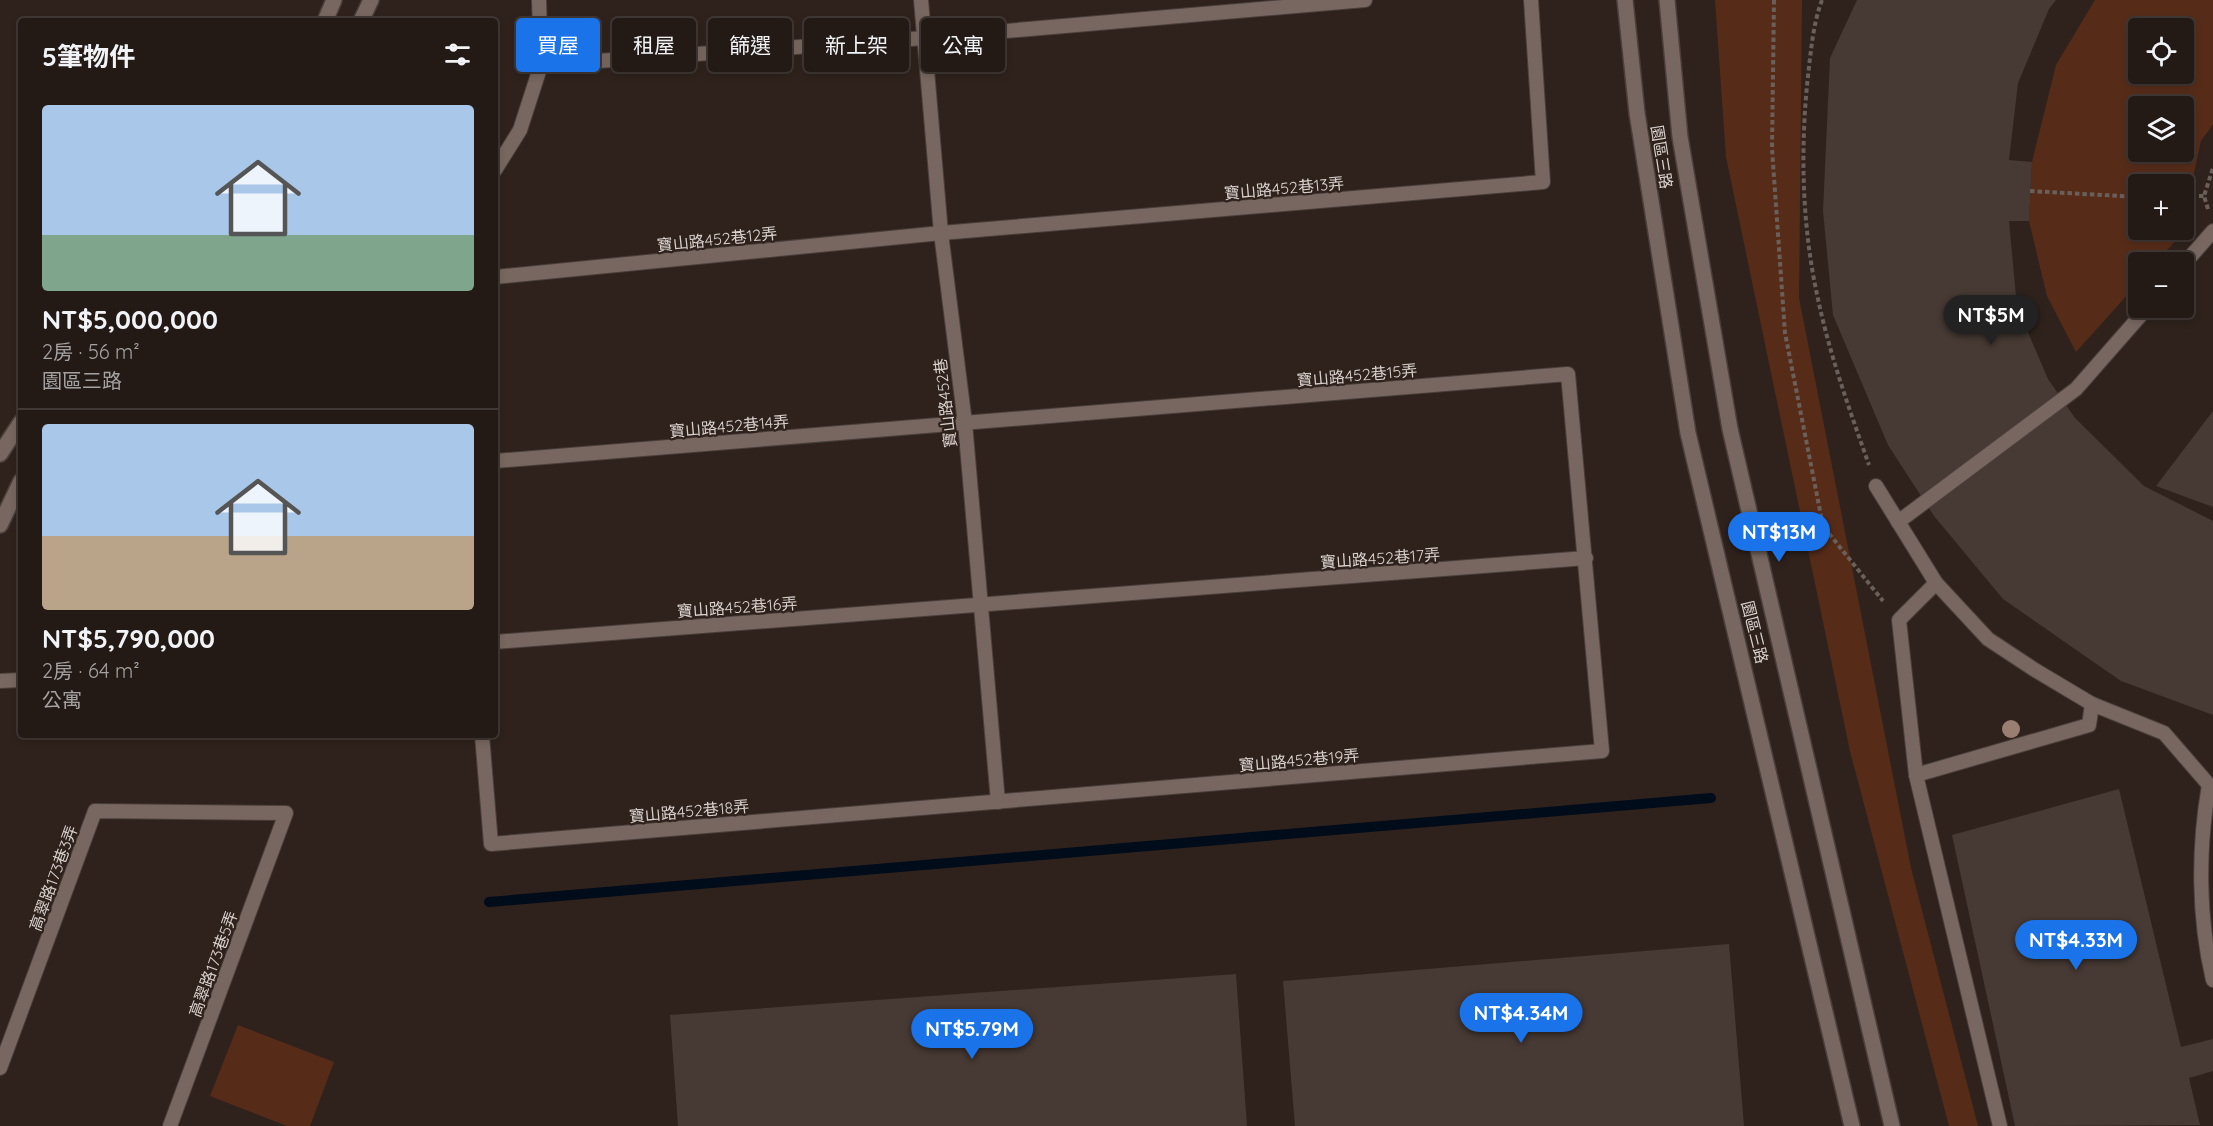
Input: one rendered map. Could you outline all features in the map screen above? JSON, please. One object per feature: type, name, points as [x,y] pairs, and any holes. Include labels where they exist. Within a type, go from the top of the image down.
[{"type":"street","points":[[326,18],[334,0]]},
{"type":"street","points":[[362,18],[371,0]]},
{"type":"street","name":"園區三路","points":[[1625,0],[1636,113],[1688,433],[1852,1126]]},
{"type":"street","name":"園區三路","points":[[1666,0],[1680,137],[1730,429],[1892,1126]]},
{"type":"street","points":[[0,454],[18,427]]},
{"type":"street","points":[[0,525],[18,487]]},
{"type":"lane","points":[[539,0],[540,18]]},
{"type":"lane","name":"寶山路452巷","points":[[921,0],[923,18]]},
{"type":"lane","points":[[1005,31],[1365,0]]},
{"type":"lane","name":"寶山路452巷13弄","points":[[941,234],[1543,182],[1531,0]]},
{"type":"lane","points":[[600,60],[921,38]]},
{"type":"lane","points":[[498,165],[520,129],[538,72]]},
{"type":"lane","name":"寶山路452巷","points":[[928,72],[941,234],[965,423],[998,802]]},
{"type":"lane","points":[[2194,253],[2213,231]]},
{"type":"lane","name":"寶山路452巷12弄","points":[[498,277],[941,234]]},
{"type":"lane","points":[[1898,522],[2076,389],[2137,318]]},
{"type":"lane","name":"寶山路452巷15弄","points":[[965,423],[1568,374],[1587,558]]},
{"type":"lane","name":"寶山路452巷14弄","points":[[498,461],[965,423]]},
{"type":"lane","points":[[1876,486],[1936,583],[1988,639],[2092,704],[2164,733],[2209,785],[2202,824],[2204,928],[2213,980]]},
{"type":"lane","name":"寶山路452巷17弄","points":[[982,605],[1587,558]]},
{"type":"lane","name":"寶山路452巷19弄","points":[[998,802],[1602,751],[1587,558]]},
{"type":"lane","points":[[1936,583],[1899,620],[1916,775],[2000,1126]]},
{"type":"lane","name":"寶山路452巷16弄","points":[[498,642],[982,605]]},
{"type":"lane","points":[[0,681],[18,680]]},
{"type":"lane","points":[[1916,775],[2089,725],[2092,704]]},
{"type":"lane","name":"寶山路452巷18弄","points":[[482,738],[491,844],[998,802]]},
{"type":"lane","name":"高翠路173巷3弄","points":[[0,1068],[95,811],[286,813]]},
{"type":"lane","name":"高翠路173巷5弄","points":[[170,1126],[286,813]]},
{"type":"path","points":[[1774,0],[1772,149],[1785,333],[1823,526],[1899,620]]},
{"type":"path","points":[[1822,0],[1815,17],[1803,116],[1806,219],[1817,299],[1844,393],[1876,486]]},
{"type":"path","points":[[2210,217],[2204,196],[2213,168]]},
{"type":"path","points":[[2030,191],[2128,195]]},
{"type":"path","points":[[2194,196],[2204,196]]},
{"type":"shaded area","points":[[1715,0],[1802,0],[1799,298],[1911,868],[1978,1126],[1949,1126],[1850,751],[1726,157]]},
{"type":"shaded area","points":[[2095,0],[2213,0],[2213,124],[2201,141],[2194,174],[2128,174],[2128,240],[2176,240],[2165,252],[2128,252],[2128,294],[2076,352],[2047,296],[2029,221],[2032,162],[2056,65]]},
{"type":"shaded area","points":[[238,1025],[334,1062],[310,1126],[287,1126],[210,1096]]},
{"type":"building","points":[[1857,0],[2056,0],[2049,9],[2018,83],[2009,160],[2032,162],[2029,221],[2009,221],[2017,307],[2048,379],[2075,418],[2144,486],[2213,521],[2213,715],[2121,681],[2003,599],[1934,516],[1888,445],[1833,315],[1823,211],[1830,58]]},
{"type":"building","points":[[2213,411],[2213,507],[2156,486]]},
{"type":"building","points":[[2119,789],[2181,1047],[2213,1039],[2213,1071],[2189,1078],[2200,1125],[2015,1126],[1952,835]]},
{"type":"building","points":[[1729,944],[1744,1126],[1295,1126],[1283,981]]},
{"type":"building","points":[[1236,974],[1247,1126],[678,1126],[670,1015]]},
{"type":"waterway","points":[[489,902],[1711,798]]}]
